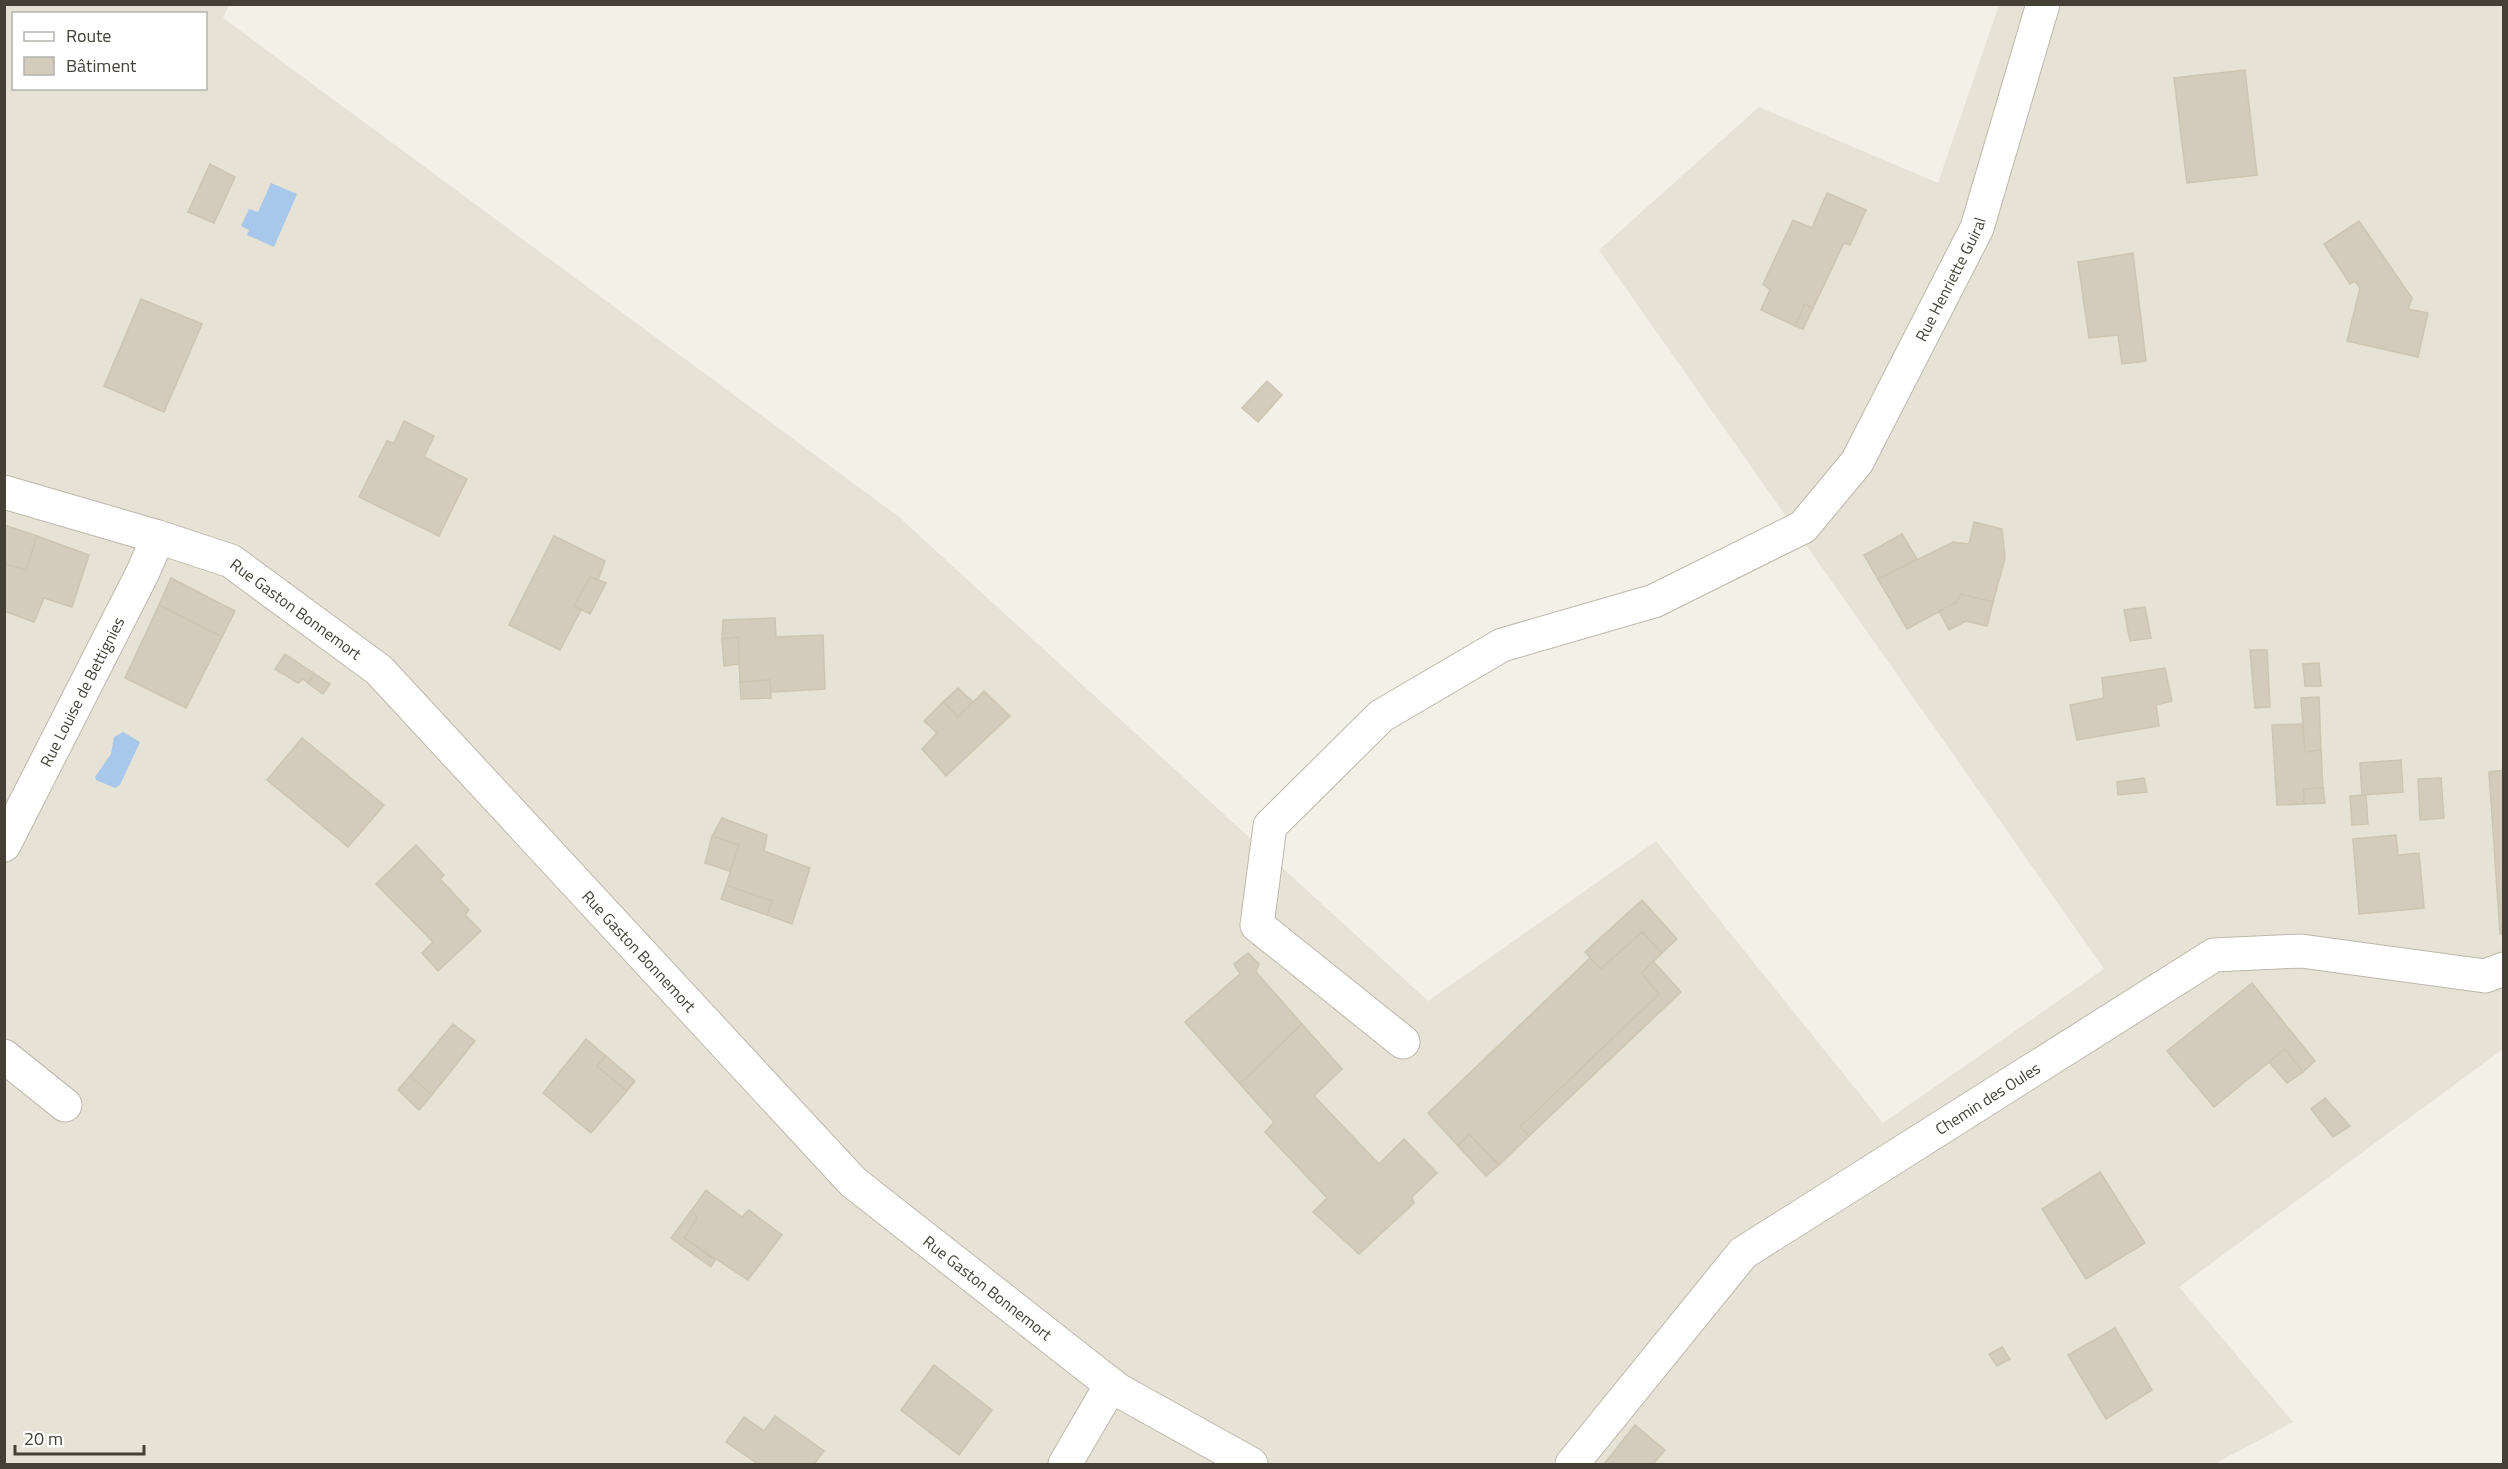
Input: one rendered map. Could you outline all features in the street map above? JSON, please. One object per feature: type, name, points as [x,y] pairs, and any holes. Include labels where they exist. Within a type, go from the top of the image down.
[{"type":"street","name":"Rue Henriette Guiral","points":[[1403,1042],[1257,925],[1270,826],[1381,716],[1502,645],[1654,602],[1803,527],[1857,462],[1977,228],[2043,4]]},
{"type":"street","name":"Rue Gaston Bonnemort","points":[[4,492],[231,561],[379,670],[853,1182],[1111,1384],[1251,1464]]},
{"type":"street","name":"Rue Louise de Bettignies","points":[[4,845],[143,572],[158,537]]},
{"type":"street","name":"Chemin des Oules","points":[[1572,1464],[1743,1253],[2214,955],[2301,951],[2485,976],[2504,969]]},
{"type":"street","points":[[4,1056],[65,1105]]},
{"type":"street","points":[[1065,1464],[1111,1384]]},
{"type":"shaded area","points":[[5,5],[229,5],[223,18],[899,517],[1428,1001],[1656,841],[1883,1123],[2104,969],[1599,250],[1759,107],[1938,183],[1999,5],[2503,5],[2503,1049],[2179,1287],[2293,1422],[2214,1464],[5,1464]]},
{"type":"water","points":[[271,183],[297,194],[274,247],[247,235],[249,230],[241,226],[249,209],[258,212]]},
{"type":"water","points":[[123,732],[140,742],[120,785],[115,788],[96,780],[95,777],[111,754],[114,737]]},
{"type":"building","points":[[2245,70],[2257,175],[2187,183],[2174,78]]},
{"type":"building","points":[[210,164],[235,177],[214,223],[188,212]]},
{"type":"building","points":[[1827,193],[1866,210],[1850,245],[1844,243],[1813,308],[1805,304],[1795,326],[1761,310],[1770,290],[1763,284],[1793,220],[1812,228]]},
{"type":"building","points":[[2359,221],[2412,298],[2408,309],[2428,313],[2418,357],[2347,341],[2360,288],[2355,281],[2350,284],[2324,244]]},
{"type":"building","points":[[2133,253],[2146,361],[2122,364],[2118,335],[2089,338],[2078,262]]},
{"type":"building","points":[[141,299],[202,324],[164,412],[104,386]]},
{"type":"building","points":[[1805,304],[1813,308],[1803,329],[1795,326]]},
{"type":"building","points":[[1267,381],[1282,395],[1258,422],[1242,408]]},
{"type":"building","points":[[404,421],[434,436],[424,457],[467,479],[439,536],[359,497],[387,441],[394,443]]},
{"type":"building","points":[[1974,522],[2002,529],[2005,558],[1993,602],[1961,594],[1957,602],[1907,629],[1878,579],[1953,542],[1969,544]]},
{"type":"building","points":[[4,525],[37,536],[26,570],[4,564]]},
{"type":"building","points":[[1902,534],[1917,559],[1878,579],[1864,555]]},
{"type":"building","points":[[37,536],[89,555],[72,607],[44,598],[34,622],[4,611],[4,564],[26,570]]},
{"type":"building","points":[[554,536],[605,561],[598,580],[590,577],[574,606],[581,610],[560,650],[509,625]]},
{"type":"building","points":[[590,577],[606,583],[590,614],[574,606]]},
{"type":"building","points":[[171,578],[235,611],[222,637],[159,605]]},
{"type":"building","points":[[1961,594],[1993,602],[1987,626],[1966,621],[1949,630],[1939,611],[1957,602]]},
{"type":"building","points":[[159,605],[222,637],[186,708],[125,678]]},
{"type":"building","points":[[2145,607],[2151,638],[2130,641],[2124,610]]},
{"type":"building","points":[[775,618],[776,637],[823,635],[825,689],[771,692],[770,680],[740,682],[738,637],[722,639],[723,620]]},
{"type":"building","points":[[738,637],[739,664],[724,666],[722,639]]},
{"type":"building","points":[[2250,650],[2267,650],[2270,707],[2255,708]]},
{"type":"building","points":[[285,654],[315,674],[308,683],[303,679],[298,683],[275,669]]},
{"type":"building","points":[[2319,663],[2321,686],[2305,686],[2303,664]]},
{"type":"building","points":[[2165,668],[2172,701],[2156,705],[2159,726],[2077,740],[2070,705],[2104,698],[2102,678]]},
{"type":"building","points":[[315,674],[330,684],[323,694],[308,683]]},
{"type":"building","points":[[770,680],[771,698],[741,699],[740,682]]},
{"type":"building","points":[[958,688],[973,702],[958,717],[943,702]]},
{"type":"building","points":[[984,691],[1010,716],[946,776],[922,749],[937,733],[924,721],[943,702],[958,717]]},
{"type":"building","points":[[2319,697],[2321,750],[2305,752],[2301,698]]},
{"type":"building","points":[[2302,724],[2305,752],[2321,750],[2323,788],[2304,789],[2304,804],[2277,805],[2272,725]]},
{"type":"building","points":[[302,738],[384,805],[348,847],[267,780]]},
{"type":"building","points":[[2401,760],[2403,792],[2362,795],[2360,763]]},
{"type":"building","points":[[2504,770],[2504,933],[2500,934],[2489,772]]},
{"type":"building","points":[[2144,778],[2147,792],[2118,795],[2117,782]]},
{"type":"building","points":[[2441,778],[2444,818],[2420,820],[2418,779]]},
{"type":"building","points":[[2323,788],[2325,803],[2304,804],[2304,789]]},
{"type":"building","points":[[2366,795],[2368,824],[2352,825],[2350,796]]},
{"type":"building","points":[[722,818],[767,835],[764,851],[810,868],[792,924],[767,915],[772,901],[726,885],[739,845],[712,836]]},
{"type":"building","points":[[2396,835],[2398,855],[2419,853],[2424,908],[2359,914],[2353,839]]},
{"type":"building","points":[[712,836],[739,845],[730,871],[705,863]]},
{"type":"building","points":[[416,845],[444,875],[440,879],[469,910],[465,915],[481,931],[438,971],[422,953],[433,942],[376,884]]},
{"type":"building","points":[[726,885],[772,901],[767,915],[721,899]]},
{"type":"building","points":[[1642,900],[1677,939],[1662,953],[1642,932],[1601,969],[1585,952]]},
{"type":"building","points":[[1642,932],[1662,953],[1642,973],[1659,994],[1520,1127],[1529,1136],[1499,1165],[1469,1134],[1458,1146],[1428,1113],[1590,958],[1601,969]]},
{"type":"building","points":[[1248,953],[1259,964],[1256,972],[1302,1024],[1240,1084],[1185,1022],[1240,974],[1234,964]]},
{"type":"building","points":[[1653,961],[1681,992],[1529,1136],[1520,1127],[1659,994],[1642,973]]},
{"type":"building","points":[[2252,983],[2315,1061],[2303,1072],[2285,1049],[2214,1107],[2167,1051]]},
{"type":"building","points":[[453,1024],[475,1041],[432,1095],[410,1076]]},
{"type":"building","points":[[1302,1024],[1342,1069],[1314,1096],[1379,1164],[1404,1139],[1437,1173],[1412,1197],[1414,1203],[1359,1254],[1313,1212],[1327,1198],[1265,1132],[1274,1122],[1240,1084]]},
{"type":"building","points":[[586,1039],[606,1056],[597,1066],[627,1091],[591,1133],[543,1093]]},
{"type":"building","points":[[2285,1049],[2303,1072],[2287,1083],[2269,1062]]},
{"type":"building","points":[[606,1056],[635,1081],[627,1091],[597,1066]]},
{"type":"building","points":[[410,1076],[432,1095],[419,1110],[398,1090]]},
{"type":"building","points":[[2325,1098],[2350,1126],[2333,1137],[2311,1109]]},
{"type":"building","points":[[1469,1134],[1499,1165],[1486,1176],[1458,1146]]},
{"type":"building","points":[[2100,1172],[2145,1243],[2086,1279],[2042,1209]]},
{"type":"building","points":[[706,1190],[742,1217],[749,1210],[782,1235],[748,1280],[684,1238],[696,1220],[696,1215],[691,1211]]},
{"type":"building","points":[[691,1211],[696,1215],[696,1220],[684,1238],[715,1260],[711,1267],[671,1238]]},
{"type":"building","points":[[2115,1328],[2152,1390],[2106,1419],[2068,1355]]},
{"type":"building","points":[[2002,1347],[2010,1359],[1997,1366],[1989,1354]]},
{"type":"building","points":[[934,1365],[992,1410],[959,1455],[901,1410]]},
{"type":"building","points":[[775,1416],[824,1451],[814,1464],[758,1464],[726,1442],[744,1417],[764,1431]]},
{"type":"building","points":[[1635,1425],[1665,1450],[1653,1464],[1604,1464]]}]
